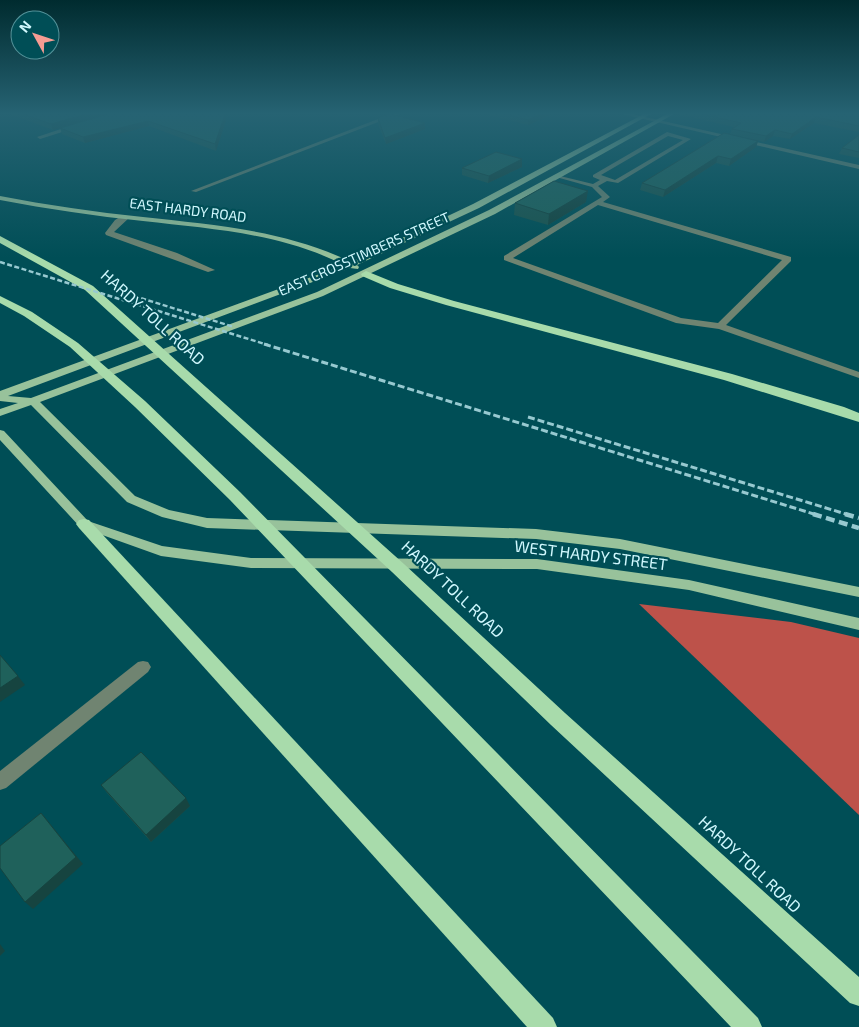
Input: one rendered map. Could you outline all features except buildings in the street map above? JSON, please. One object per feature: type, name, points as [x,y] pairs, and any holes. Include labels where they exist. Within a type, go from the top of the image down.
[{"type":"highway","name":"HARDY TOLL ROAD","points":[[0,240],[89,288],[398,568],[558,718],[859,994]]},
{"type":"highway","points":[[366,274],[394,286],[450,303],[728,376],[839,410],[859,418]]},
{"type":"highway","points":[[0,299],[28,314],[74,345],[181,443],[235,496],[749,1027]]},
{"type":"highway","points":[[84,524],[544,1027]]},
{"type":"main road","name":"EAST CROSSTIMBERS STREET","points":[[0,396],[350,265],[476,206],[559,162]]},
{"type":"main road","name":"EAST CROSSTIMBERS STREET","points":[[0,413],[320,294],[366,274],[492,212],[583,162]]},
{"type":"main road","points":[[540,172],[558,176]]},
{"type":"main road","name":"EAST HARDY ROAD","points":[[0,198],[68,210],[231,229],[284,238],[313,247],[366,274]]},
{"type":"main road","points":[[476,206],[492,212]]},
{"type":"main road","points":[[0,396],[33,401]]},
{"type":"main road","name":"WEST HARDY STREET","points":[[33,401],[132,499],[166,514],[207,523],[536,534],[620,544],[859,592]]},
{"type":"main road","name":"WEST HARDY STREET","points":[[0,433],[84,524],[161,551],[251,563],[537,564],[689,585],[859,624]]},
{"type":"street","points":[[194,191],[270,162]]},
{"type":"street","points":[[619,162],[595,176],[616,182],[650,162]]},
{"type":"street","points":[[837,162],[859,167]]},
{"type":"street","points":[[558,176],[594,186],[606,197],[507,258],[679,321],[720,326],[859,374]]},
{"type":"street","points":[[594,186],[606,179]]},
{"type":"street","points":[[598,203],[788,259],[720,326]]},
{"type":"street","points":[[126,217],[118,222],[110,233],[211,270]]},
{"type":"street","points":[[0,782],[143,667]]},
{"type":"shaded area","points":[[639,604],[791,622],[859,638],[859,815]]},
{"type":"railway","points":[[0,262],[268,345]]},
{"type":"railway","points":[[134,296],[234,327]]},
{"type":"railway","points":[[264,344],[817,515]]},
{"type":"railway","points":[[528,417],[849,515]]},
{"type":"railway","points":[[813,514],[859,528]]},
{"type":"railway","points":[[845,514],[859,518]]}]
